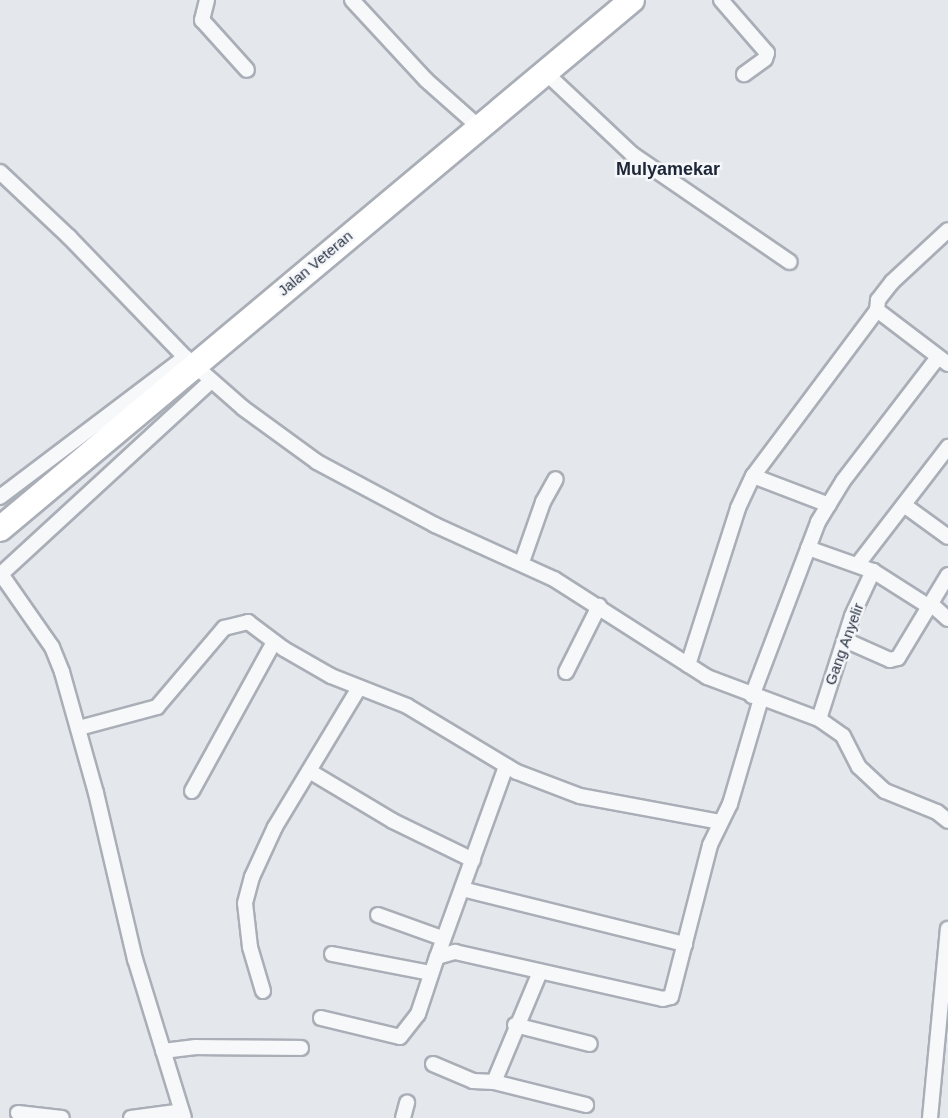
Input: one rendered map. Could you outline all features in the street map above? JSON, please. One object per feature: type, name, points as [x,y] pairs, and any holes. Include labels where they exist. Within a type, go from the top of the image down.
[{"type":"highway","name":"Jalan Veteran","points":[[0,529],[197,368],[479,127],[632,0]]},
{"type":"street","points":[[207,0],[202,20],[247,70]]},
{"type":"street","points":[[352,0],[426,80],[479,127]]},
{"type":"street","points":[[721,0],[767,53],[765,59],[744,74]]},
{"type":"street","points":[[546,73],[632,154],[790,262]]},
{"type":"street","points":[[0,172],[69,237],[197,368],[333,472],[435,525],[522,562],[599,606],[688,665],[756,697],[819,719],[843,736],[859,766],[885,791],[937,812],[948,821]]},
{"type":"street","points":[[688,665],[738,508],[753,476],[877,310],[878,300],[892,282],[948,230]]},
{"type":"street","points":[[437,957],[455,952],[479,955],[540,972],[668,998],[673,992],[710,845],[730,804],[756,697],[808,548],[829,505],[943,360],[877,310]]},
{"type":"street","points":[[0,496],[197,368]]},
{"type":"street","points":[[131,1118],[180,1114],[135,959],[79,728],[52,647],[1,574],[197,368]]},
{"type":"street","points":[[858,564],[946,453]]},
{"type":"street","points":[[753,476],[829,505]]},
{"type":"street","points":[[522,562],[543,502],[556,479]]},
{"type":"street","points":[[904,505],[948,537]]},
{"type":"street","points":[[808,548],[873,571],[948,619]]},
{"type":"street","name":"Gang Anyelir","points":[[819,719],[845,640],[873,571]]},
{"type":"street","points":[[845,640],[895,660],[948,575]]},
{"type":"street","points":[[566,672],[599,606]]},
{"type":"street","points":[[79,728],[157,706],[224,628],[238,622],[258,626],[274,642],[331,676],[429,718],[506,766],[580,796],[720,822]]},
{"type":"street","points":[[192,791],[274,642]]},
{"type":"street","points":[[264,991],[249,947],[245,903],[260,854],[359,687]]},
{"type":"street","points":[[321,1018],[400,1037],[418,1014],[442,938],[473,861],[506,766]]},
{"type":"street","points":[[310,772],[393,821],[473,861]]},
{"type":"street","points":[[462,889],[685,944]]},
{"type":"street","points":[[378,915],[442,938]]},
{"type":"street","points":[[930,1118],[948,929]]},
{"type":"street","points":[[332,954],[431,973]]},
{"type":"street","points":[[494,1082],[515,1025],[540,972]]},
{"type":"street","points":[[515,1025],[590,1044]]},
{"type":"street","points":[[163,1051],[196,1047],[301,1048]]},
{"type":"street","points":[[433,1064],[473,1081],[494,1082],[586,1105]]},
{"type":"street","points":[[403,1118],[407,1103]]},
{"type":"street","points":[[18,1113],[62,1118]]},
{"type":"district","name":"Mulyamekar","points":[[668,169]]}]
